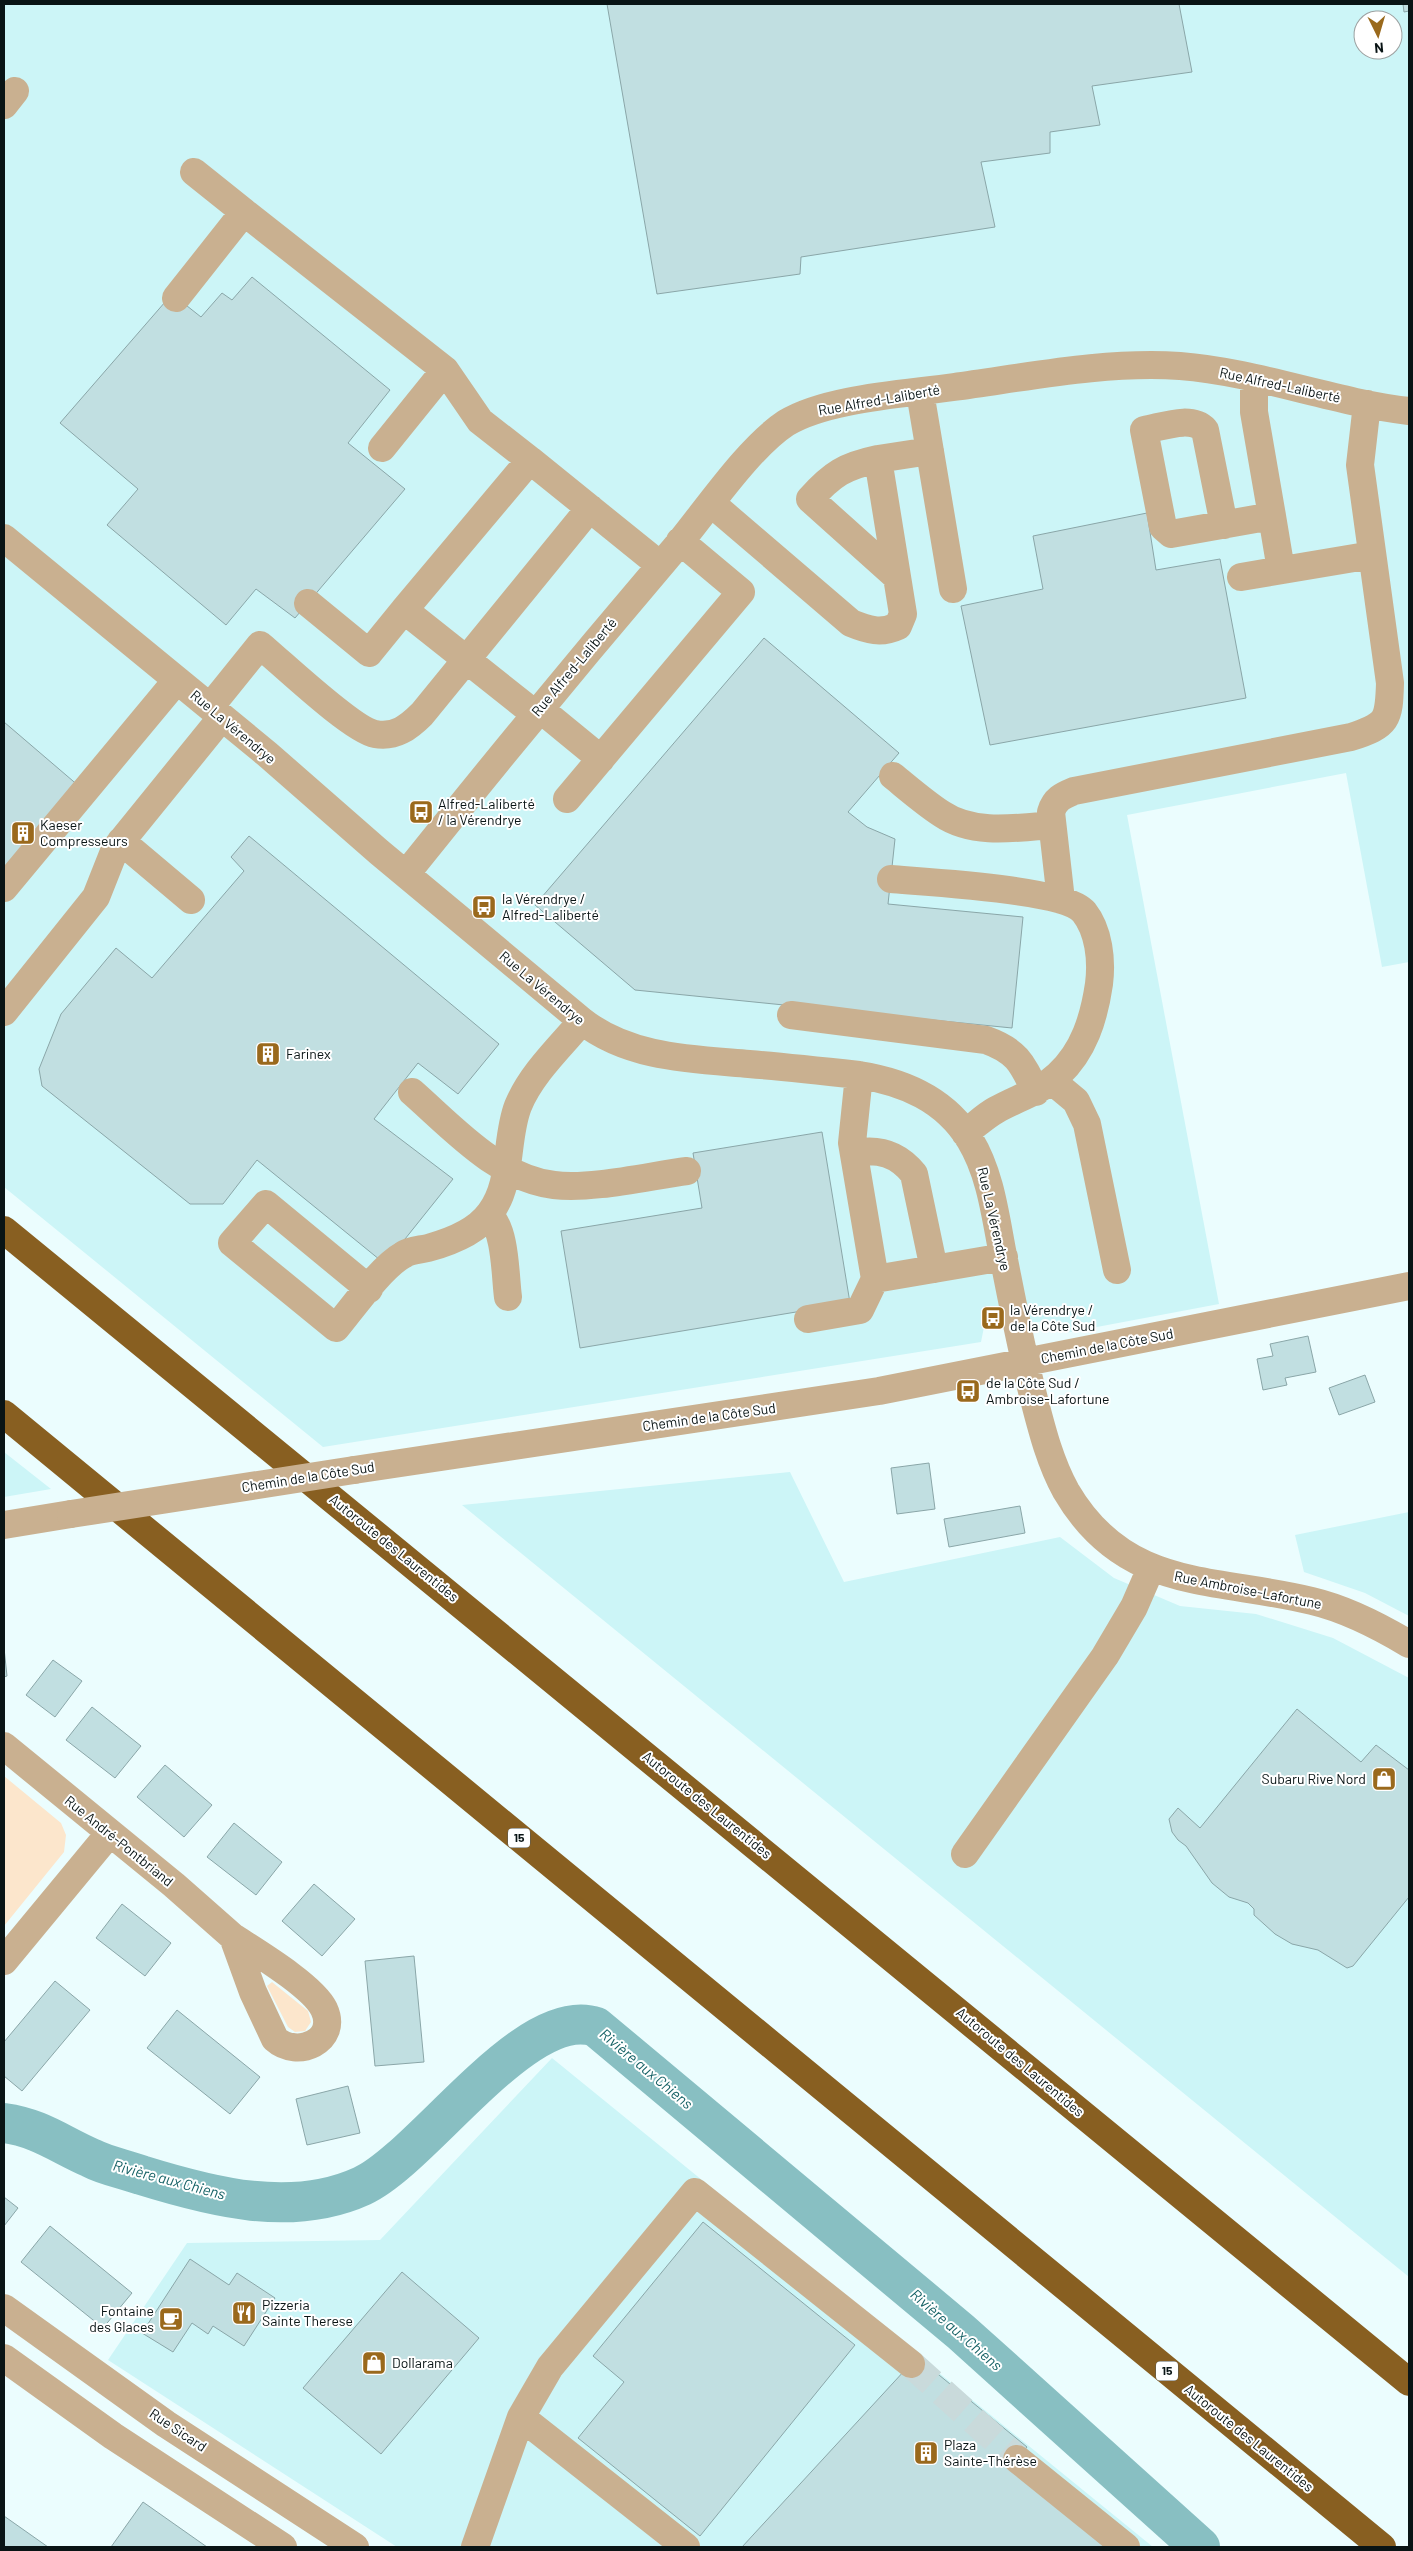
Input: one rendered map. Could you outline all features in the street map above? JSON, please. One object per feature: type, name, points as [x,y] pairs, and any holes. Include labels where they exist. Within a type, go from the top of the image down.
[{"type":"highway","name":"Autoroute des Laurentides","points":[[4,1230],[1409,2382]]},
{"type":"highway","name":"Autoroute des Laurentides","points":[[4,1414],[1382,2547]]},
{"type":"highway","points":[[1300,2479],[1362,2547]]},
{"type":"street","points":[[194,172],[445,370],[480,421],[660,565]]},
{"type":"street","points":[[176,298],[244,212]]},
{"type":"street","name":"Rue Alfred-Laliberté","points":[[406,874],[538,711],[711,503],[758,450],[786,424],[801,416],[840,404],[920,392],[1093,368],[1143,365],[1195,368],[1367,404],[1409,410]]},
{"type":"street","points":[[382,448],[445,370]]},
{"type":"street","points":[[1254,379],[1254,412],[1281,570]]},
{"type":"street","points":[[920,392],[953,589]]},
{"type":"street","points":[[1061,900],[1051,812],[1055,802],[1074,791],[1351,738],[1368,732],[1382,722],[1390,708],[1390,683],[1360,465],[1367,404]]},
{"type":"street","points":[[897,577],[810,499],[834,475],[846,468],[878,459],[930,451]]},
{"type":"street","points":[[711,503],[852,622],[867,630],[889,630],[902,621],[897,577],[878,459]]},
{"type":"street","points":[[308,603],[369,653],[530,460]]},
{"type":"street","points":[[4,1012],[96,897],[115,849],[216,712],[260,645],[356,726],[376,734],[389,735],[410,726],[590,508]]},
{"type":"street","points":[[1224,525],[1272,516]]},
{"type":"street","points":[[567,799],[741,592],[680,541]]},
{"type":"street","name":"Rue La Vérendrye","points":[[5,544],[216,712],[406,874],[582,1021],[605,1037],[648,1052],[859,1075],[905,1085],[924,1094],[941,1107],[965,1133],[984,1170],[1004,1257],[1017,1334],[1025,1362]]},
{"type":"street","points":[[1241,577],[1372,555]]},
{"type":"street","points":[[404,610],[466,659],[601,759]]},
{"type":"street","points":[[4,888],[177,680]]},
{"type":"street","points":[[893,776],[942,815],[966,825],[997,828],[1051,825]]},
{"type":"street","points":[[121,841],[191,900]]},
{"type":"street","points":[[891,879],[1024,892],[1061,900],[1083,910],[1092,926],[1099,951],[1101,970],[1093,1016],[1084,1040],[1072,1060],[1044,1086],[994,1111],[965,1133]]},
{"type":"street","points":[[791,1015],[986,1040],[1013,1053],[1044,1086],[1076,1101],[1088,1124],[1117,1270]]},
{"type":"street","points":[[369,1289],[266,1204],[232,1243],[336,1328],[369,1289],[403,1254],[444,1243],[468,1231],[488,1215],[498,1199],[506,1167],[512,1124],[527,1088],[582,1021]]},
{"type":"street","points":[[808,1319],[860,1310],[875,1279],[852,1143],[859,1075]]},
{"type":"street","points":[[412,1092],[483,1154],[541,1183],[576,1186],[687,1171]]},
{"type":"street","points":[[854,1153],[872,1152],[895,1156],[906,1164],[914,1174],[934,1269]]},
{"type":"street","points":[[488,1215],[494,1219],[500,1234],[508,1297]]},
{"type":"street","points":[[875,1279],[1004,1257]]},
{"type":"street","name":"Chemin de la Côte Sud","points":[[4,1525],[822,1400],[1409,1286]]},
{"type":"street","name":"Rue Ambroise-Lafortune","points":[[1025,1362],[1049,1451],[1066,1490],[1095,1530],[1118,1549],[1150,1568],[1193,1581],[1314,1601],[1373,1624],[1409,1644]]},
{"type":"street","points":[[965,1854],[1105,1656],[1134,1607],[1150,1568]]},
{"type":"street","name":"Rue André-Pontbriand","points":[[4,1746],[109,1834],[174,1885],[233,1937]]},
{"type":"street","points":[[4,1961],[109,1834]]},
{"type":"street","points":[[476,2547],[521,2417],[550,2366],[695,2192],[911,2364]]},
{"type":"street","name":"Rue Sicard","points":[[4,2308],[166,2424],[356,2547]]},
{"type":"street","points":[[4,2358],[145,2457],[282,2547]]},
{"type":"street","points":[[521,2417],[686,2547]]},
{"type":"street","points":[[145,2457],[166,2424]]},
{"type":"street","points":[[1017,2459],[1126,2547]]},
{"type":"shaded area","points":[[4,4],[1409,4],[1409,962],[1382,967],[1346,773],[1127,815],[1219,1304],[1065,1333],[1049,1321],[984,1327],[981,1342],[323,1447],[4,1187]]},
{"type":"shaded area","points":[[4,1452],[51,1489],[4,1497]]},
{"type":"shaded area","points":[[790,1472],[844,1582],[1060,1537],[1114,1578],[1180,1606],[1256,1614],[1333,1638],[1409,1678],[1409,2277],[462,1505]]},
{"type":"shaded area","points":[[1409,1512],[1409,1616],[1365,1593],[1304,1572],[1295,1535]]},
{"type":"shaded area","points":[[4,1776],[61,1823],[66,1835],[64,1852],[4,1926]]},
{"type":"shaded area","points":[[272,1982],[308,2011],[311,2022],[305,2031],[295,2032],[288,2027],[267,1986]]},
{"type":"shaded area","points":[[552,2058],[1153,2547],[397,2547],[108,2360],[187,2243],[380,2240]]},
{"type":"building","points":[[607,4],[1179,4],[1192,72],[1092,86],[1100,125],[1050,132],[1050,153],[981,162],[995,227],[801,257],[800,274],[657,294]]},
{"type":"building","points":[[1403,4],[1409,4],[1409,11],[1404,12]]},
{"type":"building","points":[[252,277],[390,390],[348,443],[405,489],[295,618],[256,589],[226,625],[107,525],[138,489],[60,423],[172,294],[201,317],[222,293],[232,300]]},
{"type":"building","points":[[1147,513],[1156,570],[1220,559],[1246,698],[990,745],[961,606],[1043,589],[1033,536]]},
{"type":"building","points":[[764,638],[899,753],[848,812],[867,827],[895,839],[888,904],[1023,917],[1012,1028],[635,990],[535,905]]},
{"type":"building","name":"Kaeser Compresseurs","points":[[4,722],[80,787],[4,880]]},
{"type":"building","name":"Farinex","points":[[249,836],[499,1044],[458,1094],[418,1063],[374,1119],[453,1179],[385,1264],[257,1160],[223,1204],[190,1204],[42,1086],[39,1069],[61,1014],[116,948],[152,978],[244,871],[231,857]]},
{"type":"building","points":[[822,1132],[850,1303],[580,1348],[561,1231],[702,1208],[693,1153]]},
{"type":"building","points":[[1308,1336],[1316,1372],[1285,1378],[1287,1385],[1263,1390],[1257,1359],[1273,1356],[1270,1344]]},
{"type":"building","points":[[1365,1375],[1375,1402],[1339,1415],[1329,1388]]},
{"type":"building","points":[[929,1463],[935,1509],[897,1514],[891,1468]]},
{"type":"building","points":[[1020,1506],[1025,1533],[949,1547],[944,1519]]},
{"type":"building","points":[[4,1648],[7,1676],[4,1677]]},
{"type":"building","points":[[53,1660],[82,1681],[55,1717],[26,1695]]},
{"type":"building","points":[[92,1707],[141,1746],[115,1778],[66,1740]]},
{"type":"building","points":[[1297,1709],[1361,1762],[1376,1745],[1409,1770],[1409,1897],[1353,1966],[1347,1968],[1318,1950],[1292,1944],[1275,1934],[1254,1915],[1254,1909],[1248,1903],[1229,1897],[1212,1883],[1186,1846],[1172,1832],[1169,1819],[1178,1808],[1200,1828]]},
{"type":"building","points":[[165,1765],[212,1805],[184,1837],[137,1797]]},
{"type":"building","points":[[234,1823],[282,1862],[256,1895],[207,1857]]},
{"type":"building","points":[[314,1884],[355,1919],[322,1956],[282,1921]]},
{"type":"building","points":[[122,1904],[171,1943],[145,1976],[96,1938]]},
{"type":"building","points":[[414,1956],[424,2062],[375,2066],[365,1961]]},
{"type":"building","points":[[55,1981],[90,2010],[22,2091],[4,2076],[4,2042]]},
{"type":"building","points":[[177,2010],[260,2077],[230,2114],[147,2048]]},
{"type":"building","points":[[348,2086],[360,2133],[307,2145],[296,2099]]},
{"type":"building","points":[[4,2197],[18,2208],[4,2226]]},
{"type":"building","points":[[703,2222],[855,2345],[700,2536],[578,2438],[624,2382],[593,2356]]},
{"type":"building","points":[[50,2226],[132,2293],[103,2328],[21,2262]]},
{"type":"building","points":[[190,2259],[229,2285],[237,2273],[275,2298],[244,2346],[213,2326],[208,2334],[192,2323],[173,2352],[142,2333]]},
{"type":"building","points":[[402,2272],[479,2338],[381,2454],[303,2388]]},
{"type":"building","name":"Plaza Sainte-Thérèse","points":[[917,2357],[1027,2447],[1010,2468],[1105,2547],[742,2547]]},
{"type":"building","points":[[143,2502],[207,2547],[111,2547]]},
{"type":"building","points":[[4,2516],[48,2547],[4,2547]]},
{"type":"waterway","name":"Rivière aux Chiens","points":[[4,2123],[17,2125],[49,2137],[103,2163],[168,2183],[224,2197],[252,2201],[308,2201],[335,2196],[362,2186],[387,2170],[507,2059],[538,2038],[568,2026],[596,2027],[961,2332],[1200,2547]]},
{"type":"tunnel","points":[[911,2364],[1017,2459]]},
{"type":"place","name":"Alfred-Laliberté / la Vérendrye","points":[[421,812]]},
{"type":"place","name":"Kaeser Compresseurs","points":[[23,833]]},
{"type":"place","name":"la Vérendrye / Alfred-Laliberté","points":[[484,907]]},
{"type":"place","name":"Farinex","points":[[268,1054]]},
{"type":"place","name":"la Vérendrye / de la Côte Sud","points":[[993,1318]]},
{"type":"place","name":"de la Côte Sud / Ambroise-Lafortune","points":[[968,1391]]},
{"type":"place","name":"Subaru Rive Nord","points":[[1384,1779]]},
{"type":"place","name":"Pizzeria Sainte Therese","points":[[244,2313]]},
{"type":"place","name":"Fontaine des Glaces","points":[[171,2319]]},
{"type":"place","name":"Dollarama","points":[[374,2363]]},
{"type":"place","name":"Plaza Sainte-Thérèse","points":[[926,2453]]}]
